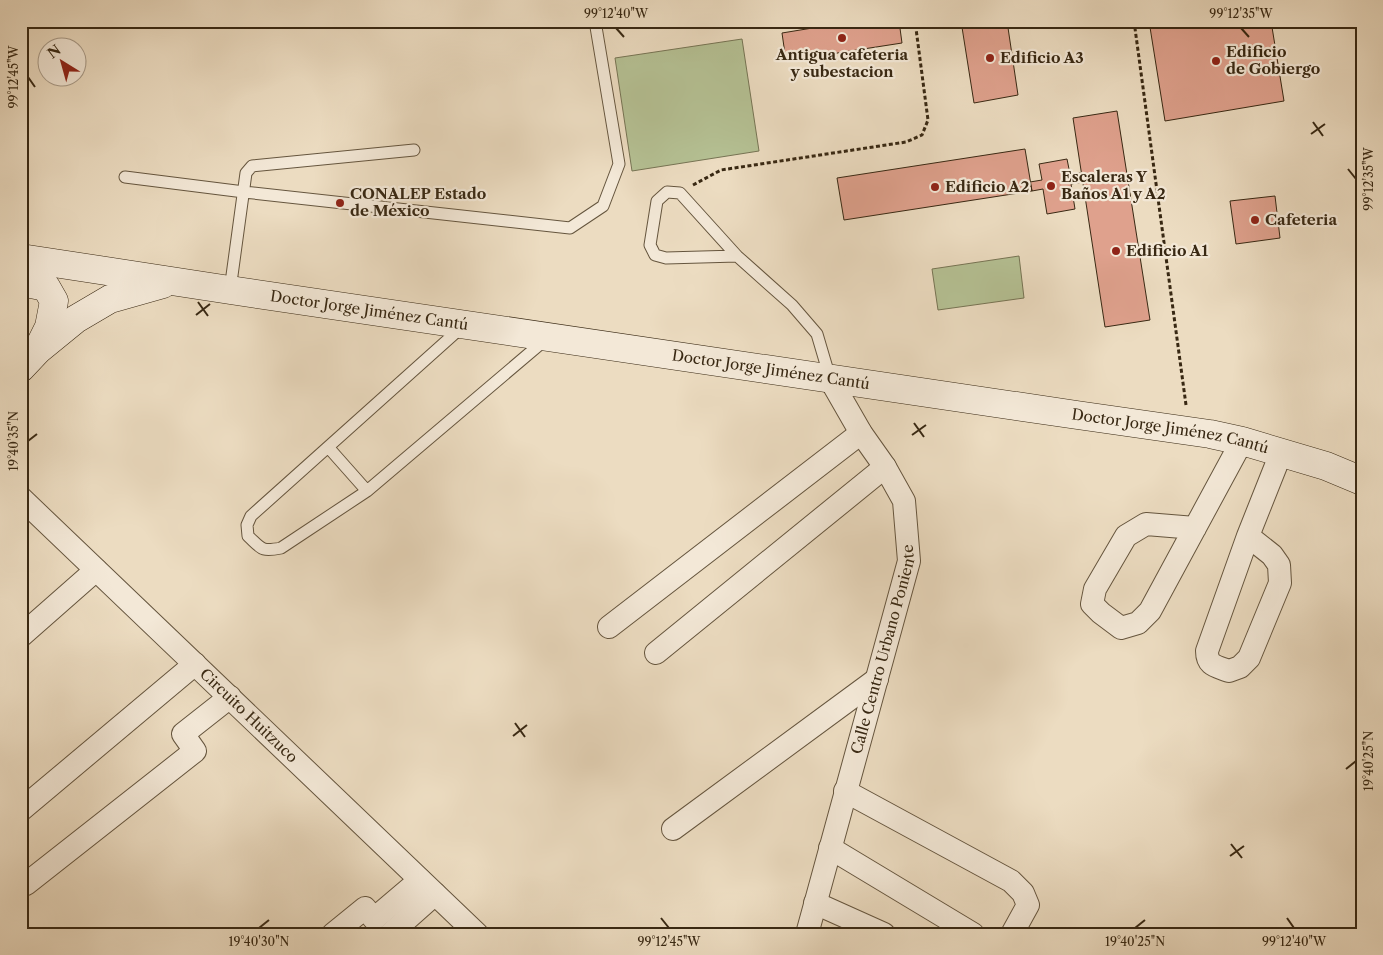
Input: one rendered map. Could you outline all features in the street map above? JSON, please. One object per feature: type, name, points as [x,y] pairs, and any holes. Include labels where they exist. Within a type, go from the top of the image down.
[{"type":"main road","name":"Doctor Jorge Jiménez Cantú","points":[[21,258],[172,282],[1210,434],[1242,441],[1326,466],[1362,481]]},
{"type":"main road","points":[[21,282],[46,287],[54,301],[49,327],[29,359]]},
{"type":"main road","points":[[29,359],[76,320],[110,300],[172,282]]},
{"type":"street","name":"Calle Centro Urbano Poniente","points":[[807,934],[909,561],[904,501],[885,467],[861,434],[830,379]]},
{"type":"street","points":[[609,627],[861,434]]},
{"type":"street","points":[[1195,528],[1146,524],[1126,536],[1095,588],[1092,604],[1122,628],[1138,623],[1150,610],[1195,528],[1242,441]]},
{"type":"street","points":[[1248,536],[1272,555],[1280,565],[1280,583],[1250,658],[1240,667],[1228,671],[1210,663],[1207,658],[1207,651],[1248,536],[1280,453]]},
{"type":"street","points":[[656,653],[885,467]]},
{"type":"street","name":"Circuito Huitzuco","points":[[21,498],[477,934]]},
{"type":"street","points":[[21,636],[96,570]]},
{"type":"street","points":[[21,810],[194,664]]},
{"type":"street","points":[[672,829],[877,679]]},
{"type":"street","points":[[26,884],[195,751],[183,734],[230,697]]},
{"type":"street","points":[[845,791],[1011,881],[1023,893],[1028,905],[1012,934]]},
{"type":"street","points":[[830,848],[973,934]]},
{"type":"street","points":[[333,934],[364,908],[374,919],[428,887]]},
{"type":"street","points":[[390,934],[428,887]]},
{"type":"street","points":[[815,903],[884,934]]},
{"type":"lane","points":[[125,176],[244,192],[570,228],[604,206],[619,164],[595,21]]},
{"type":"lane","points":[[230,290],[246,173],[252,166],[414,150]]},
{"type":"lane","points":[[737,256],[666,258],[655,255],[650,245],[656,201],[667,192],[680,193],[737,256],[792,305],[817,334],[830,379]]},
{"type":"lane","points":[[465,325],[252,516],[247,525],[248,536],[260,547],[268,550],[281,548],[368,491],[548,337]]},
{"type":"lane","points":[[328,447],[368,491]]},
{"type":"path","points":[[680,193],[721,170],[906,142],[922,135],[928,120],[915,21]]},
{"type":"path","points":[[1134,21],[1185,391],[1188,431]]},
{"type":"green space","points":[[742,39],[759,151],[632,171],[615,58]]},
{"type":"green space","points":[[1019,256],[1024,298],[938,310],[932,269]]},
{"type":"building","name":"Antigua cafeteria y subestacion","points":[[855,21],[899,21],[902,43],[786,61],[782,33]]},
{"type":"building","name":"Edificio A3","points":[[961,21],[1007,21],[1018,95],[974,103]]},
{"type":"building","name":"Edificio de Gobiergo","points":[[1149,21],[1271,21],[1284,101],[1165,121]]},
{"type":"building","name":"Edificio A1","points":[[1117,111],[1150,320],[1105,327],[1073,118]]},
{"type":"building","name":"Edificio A2","points":[[1025,149],[1032,191],[844,220],[837,178]]},
{"type":"building","name":"Escaleras Y Baños A1 y A2","points":[[1067,159],[1070,174],[1081,173],[1083,182],[1071,184],[1075,209],[1047,214],[1043,189],[1032,191],[1030,182],[1042,180],[1039,164]]},
{"type":"building","name":"Cafeteria","points":[[1275,196],[1280,238],[1236,244],[1230,201]]},
{"type":"place","name":"Antigua cafeteria y subestacion","points":[[842,38]]},
{"type":"place","name":"Edificio A3","points":[[990,58]]},
{"type":"place","name":"Edificio de Gobiergo","points":[[1216,61]]},
{"type":"place","name":"Escaleras Y Baños A1 y A2","points":[[1051,186]]},
{"type":"place","name":"Edificio A2","points":[[935,187]]},
{"type":"place","name":"CONALEP Estado de México","points":[[340,203]]},
{"type":"place","name":"Cafeteria","points":[[1255,220]]},
{"type":"place","name":"Edificio A1","points":[[1116,251]]}]
